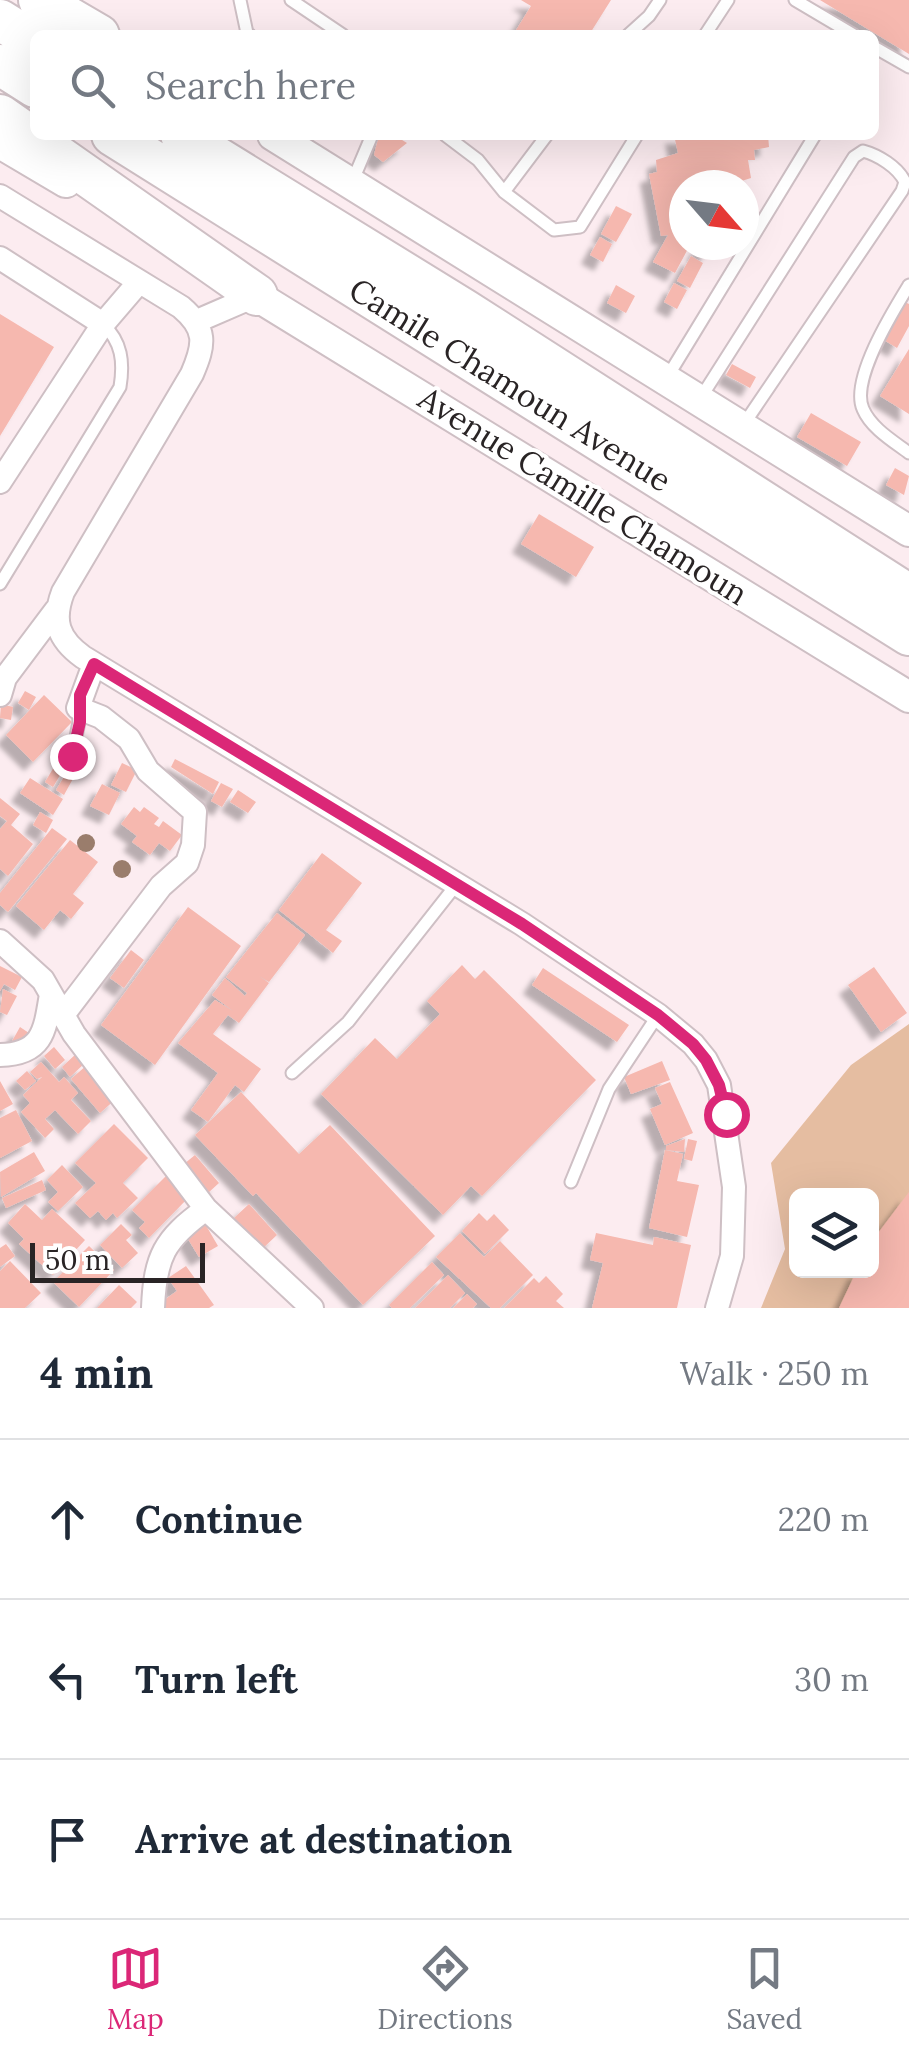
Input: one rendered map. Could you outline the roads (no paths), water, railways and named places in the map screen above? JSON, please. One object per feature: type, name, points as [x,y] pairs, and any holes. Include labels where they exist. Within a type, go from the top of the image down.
[{"type":"highway","points":[[39,0],[91,30]]},
{"type":"highway","points":[[0,20],[30,39]]},
{"type":"highway","points":[[0,65],[30,84]]},
{"type":"highway","points":[[0,115],[30,136]]},
{"type":"highway","points":[[36,140],[257,295]]},
{"type":"highway","name":"Camile Chamoun Avenue","points":[[120,140],[909,634]]},
{"type":"highway","name":"Camile Chamoun Avenue","points":[[190,140],[909,595]]},
{"type":"main road","points":[[64,0],[110,30]]},
{"type":"main road","points":[[281,140],[909,531]]},
{"type":"main road","name":"Avenue Camille Chamoun","points":[[0,143],[257,295],[909,697]]},
{"type":"street","points":[[0,196],[197,320],[202,336],[200,356],[192,374],[100,525],[56,610],[6,678],[0,695]]},
{"type":"street","points":[[0,258],[104,324]]},
{"type":"street","points":[[0,482],[104,324],[139,282]]},
{"type":"street","points":[[197,320],[257,295]]},
{"type":"street","points":[[56,610],[56,625],[70,648],[456,885],[658,1015],[693,1044],[719,1085],[734,1187],[732,1256],[717,1308]]},
{"type":"street","points":[[63,1015],[161,886],[177,875],[194,845],[195,812],[148,771],[128,739],[101,717],[78,708],[94,664]]},
{"type":"street","points":[[0,941],[43,980],[63,1015],[206,1209],[312,1308]]},
{"type":"street","points":[[0,1055],[26,1052],[38,1042],[44,1032],[51,994]]},
{"type":"street","points":[[153,1308],[154,1276],[169,1239],[206,1209]]},
{"type":"lane","points":[[240,0],[246,30]]},
{"type":"lane","points":[[291,0],[336,30]]},
{"type":"lane","points":[[633,30],[660,0]]},
{"type":"lane","points":[[708,30],[728,0]]},
{"type":"lane","points":[[795,0],[846,30]]},
{"type":"lane","points":[[879,50],[909,67]]},
{"type":"lane","points":[[351,184],[370,140]]},
{"type":"lane","points":[[452,140],[478,160],[504,192],[554,230],[580,227],[634,140]]},
{"type":"lane","points":[[504,192],[543,140]]},
{"type":"lane","points":[[666,380],[812,140]]},
{"type":"lane","points":[[699,400],[854,157],[863,152],[873,154],[901,174],[905,182],[902,191],[742,427]]},
{"type":"lane","points":[[909,285],[859,391],[864,411],[882,434],[909,453]]},
{"type":"lane","points":[[0,584],[120,387],[121,353],[104,324]]},
{"type":"lane","points":[[72,756],[80,722],[78,708]]},
{"type":"lane","points":[[292,1073],[348,1022],[456,885]]},
{"type":"lane","points":[[571,1182],[609,1089],[658,1015]]}]
